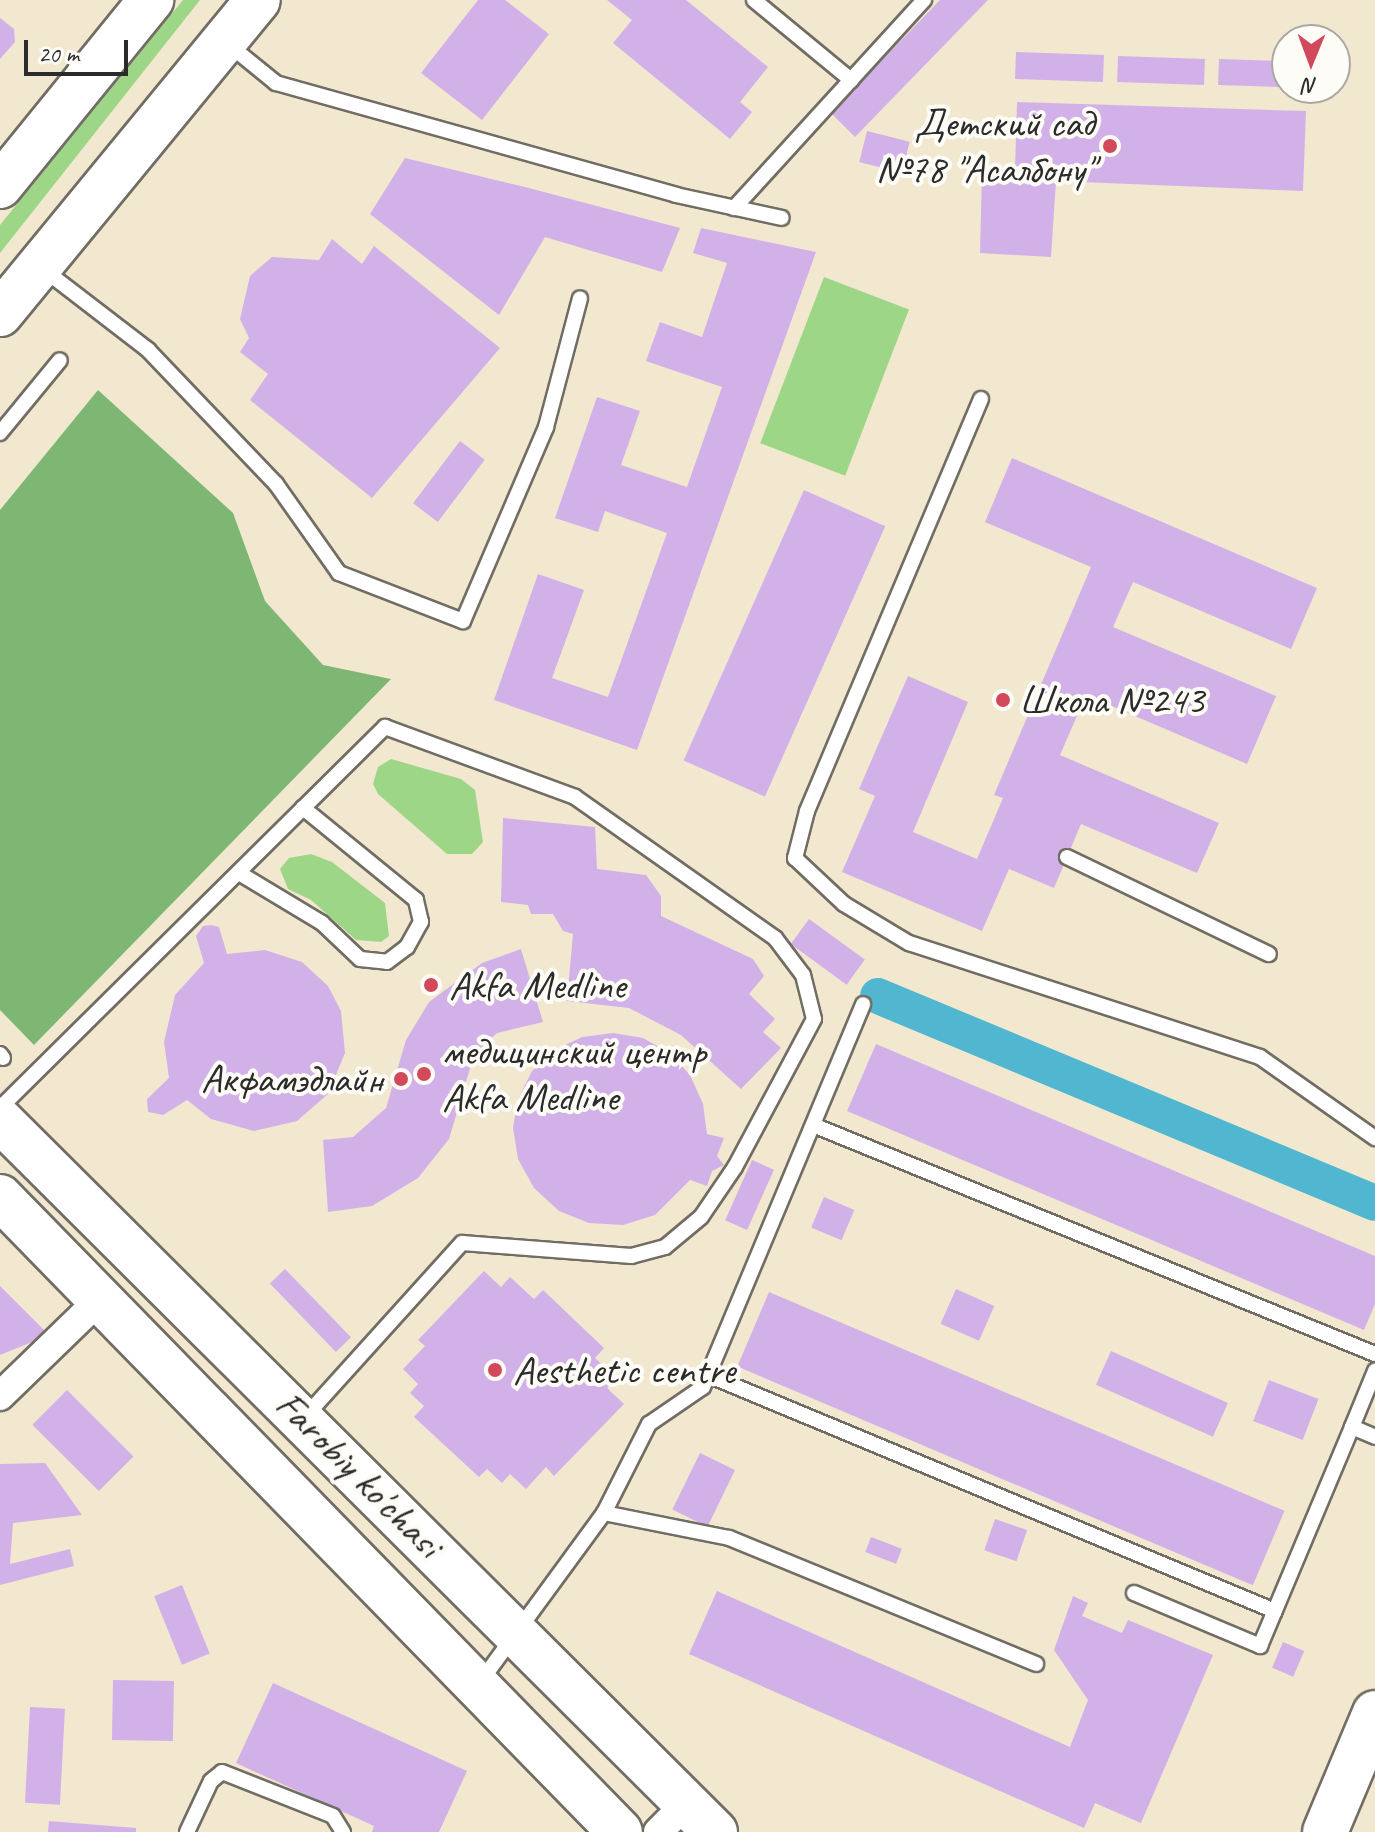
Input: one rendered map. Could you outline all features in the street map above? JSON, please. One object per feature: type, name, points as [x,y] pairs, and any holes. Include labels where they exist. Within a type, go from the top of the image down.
[{"type":"main road","points":[[0,186],[151,0]]},
{"type":"main road","points":[[0,314],[258,0]]},
{"type":"main road","name":"Farobiy ko'chasi","points":[[0,1120],[519,1633],[687,1822]]},
{"type":"main road","name":"Farobiy ko'chasi","points":[[0,1197],[102,1297],[620,1832]]},
{"type":"main road","points":[[1325,1832],[1375,1713]]},
{"type":"street","points":[[0,1396],[102,1297]]},
{"type":"lane","points":[[754,0],[851,80]]},
{"type":"lane","points":[[734,208],[924,0]]},
{"type":"lane","points":[[224,41],[276,83],[734,208],[782,218]]},
{"type":"lane","points":[[40,266],[148,350],[276,484],[339,573],[463,621],[546,427],[580,298]]},
{"type":"lane","points":[[0,433],[60,360]]},
{"type":"lane","points":[[981,399],[807,811],[795,858],[844,904],[909,943],[1260,1057],[1375,1138]]},
{"type":"lane","points":[[0,1108],[385,727],[575,797],[775,938],[803,975],[814,1019],[735,1167],[701,1217],[665,1247],[631,1256],[599,1256],[558,1248],[462,1243],[303,1419]]},
{"type":"lane","points":[[239,873],[322,923],[360,959],[387,962],[407,947],[421,922],[416,900],[303,808]]},
{"type":"lane","points":[[1067,857],[1269,954]]},
{"type":"lane","points":[[479,1684],[604,1513],[649,1424],[703,1387],[863,1004]]},
{"type":"lane","points":[[813,1125],[1375,1354]]},
{"type":"lane","points":[[1134,1593],[1260,1646],[1375,1371]]},
{"type":"lane","points":[[708,1375],[1275,1611]]},
{"type":"lane","points":[[1352,1427],[1375,1437]]},
{"type":"lane","points":[[604,1513],[729,1538],[1036,1664]]},
{"type":"lane","points":[[187,1832],[211,1781],[222,1772],[333,1816],[343,1832]]},
{"type":"green space","points":[[183,0],[200,0],[0,253],[0,225]]},
{"type":"green space","points":[[824,277],[909,310],[845,476],[760,443]]},
{"type":"green space","points":[[98,390],[233,513],[265,601],[323,665],[391,679],[34,1045],[0,1010],[0,510]]},
{"type":"green space","points":[[391,759],[461,779],[475,790],[483,842],[472,854],[447,854],[378,794],[373,784],[378,767]]},
{"type":"green space","points":[[311,854],[332,862],[385,903],[389,936],[381,942],[356,940],[311,900],[288,889],[280,869],[289,858]]},
{"type":"building","points":[[478,0],[505,0],[549,34],[482,120],[421,73]]},
{"type":"building","points":[[607,0],[686,0],[768,67],[740,102],[752,112],[730,139],[613,43],[632,20]]},
{"type":"building","points":[[940,0],[988,0],[855,137],[831,113]]},
{"type":"building","points":[[0,18],[14,29],[15,42],[0,59]]},
{"type":"building","points":[[1016,52],[1104,55],[1103,82],[1015,79]]},
{"type":"building","points":[[1118,56],[1205,59],[1204,85],[1117,82]]},
{"type":"building","points":[[1219,59],[1271,61],[1271,87],[1218,85]]},
{"type":"building","points":[[1017,102],[1306,111],[1303,191],[1056,181],[1051,257],[980,253],[982,172],[1015,171]]},
{"type":"building","points":[[867,131],[910,142],[902,173],[859,162]]},
{"type":"building","points":[[405,158],[680,228],[662,272],[545,237],[499,315],[370,214]]},
{"type":"building","points":[[701,228],[816,252],[637,750],[494,700],[538,574],[584,590],[552,678],[608,697],[667,533],[605,511],[598,532],[555,518],[597,397],[640,411],[621,465],[687,487],[722,387],[646,361],[660,322],[702,337],[727,263],[693,253]]},
{"type":"building","points":[[332,239],[362,264],[374,246],[500,348],[372,498],[250,400],[268,374],[240,352],[249,338],[240,319],[250,276],[272,257],[319,260]]},
{"type":"building","points":[[460,441],[485,460],[438,522],[413,503]]},
{"type":"building","points":[[1012,458],[1317,588],[1291,649],[1133,582],[1113,627],[1276,696],[1247,764],[1086,695],[1060,755],[1219,823],[1197,873],[1081,824],[1054,888],[1009,869],[982,931],[842,872],[875,796],[859,789],[908,676],[968,702],[913,832],[977,859],[1003,798],[994,795],[1091,567],[985,522]]},
{"type":"building","points":[[804,490],[885,526],[765,797],[684,760]]},
{"type":"building","points":[[503,818],[595,827],[597,869],[646,875],[661,896],[661,916],[753,959],[764,976],[749,994],[775,1019],[763,1032],[781,1048],[741,1089],[681,1035],[629,1008],[567,1001],[573,934],[563,931],[553,914],[531,914],[528,905],[501,902]]},
{"type":"building","points":[[809,919],[865,960],[847,985],[791,944]]},
{"type":"building","points":[[203,926],[219,927],[227,954],[265,950],[302,962],[328,986],[341,1011],[345,1053],[328,1094],[297,1121],[254,1131],[211,1119],[187,1100],[163,1115],[148,1112],[147,1099],[169,1078],[164,1042],[175,995],[204,963],[196,936]]},
{"type":"building","points":[[521,949],[543,1022],[497,1033],[474,1055],[449,1139],[418,1178],[372,1206],[328,1212],[323,1140],[353,1137],[386,1108],[406,1040],[429,1002],[482,963]]},
{"type":"building","points":[[613,1033],[643,1038],[670,1053],[690,1075],[703,1104],[707,1134],[724,1138],[717,1156],[724,1165],[712,1171],[707,1186],[690,1180],[655,1215],[623,1225],[589,1223],[559,1211],[534,1188],[518,1159],[513,1128],[518,1099],[532,1071],[555,1050],[582,1037]]},
{"type":"building","points":[[876,1044],[1375,1256],[1375,1304],[1364,1330],[847,1111]]},
{"type":"building","points":[[752,1160],[774,1170],[747,1230],[725,1220]]},
{"type":"building","points":[[824,1197],[854,1210],[841,1240],[811,1227]]},
{"type":"building","points":[[285,1269],[351,1337],[336,1352],[270,1284]]},
{"type":"building","points":[[484,1271],[501,1287],[510,1277],[534,1299],[543,1290],[604,1348],[595,1358],[617,1378],[607,1388],[624,1404],[554,1476],[546,1467],[526,1489],[510,1474],[502,1483],[487,1469],[479,1477],[414,1417],[424,1406],[410,1393],[418,1384],[403,1369],[425,1346],[418,1340]]},
{"type":"building","points":[[0,1286],[49,1335],[0,1355]]},
{"type":"building","points":[[956,1289],[994,1306],[979,1341],[941,1324]]},
{"type":"building","points":[[769,1292],[1284,1511],[1253,1585],[737,1367]]},
{"type":"building","points":[[1111,1351],[1228,1403],[1213,1437],[1096,1385]]},
{"type":"building","points":[[1269,1380],[1318,1399],[1303,1440],[1253,1421]]},
{"type":"building","points":[[67,1390],[133,1456],[99,1491],[32,1425]]},
{"type":"building","points":[[700,1453],[735,1470],[707,1527],[672,1510]]},
{"type":"building","points":[[45,1463],[82,1515],[13,1523],[10,1564],[70,1549],[74,1566],[0,1585],[0,1464]]},
{"type":"building","points":[[995,1519],[1027,1530],[1016,1561],[984,1550]]},
{"type":"building","points":[[871,1537],[902,1549],[896,1564],[865,1552]]},
{"type":"building","points":[[182,1585],[210,1654],[182,1665],[154,1596]]},
{"type":"building","points":[[717,1591],[1070,1747],[1088,1700],[1054,1650],[1073,1596],[1088,1603],[1082,1616],[1122,1633],[1128,1620],[1213,1655],[1141,1823],[1095,1803],[1084,1828],[689,1654]]},
{"type":"building","points":[[1283,1642],[1304,1651],[1293,1677],[1272,1668]]},
{"type":"building","points":[[113,1680],[174,1681],[173,1741],[112,1740]]},
{"type":"building","points":[[273,1683],[467,1771],[439,1832],[372,1832],[374,1826],[236,1763]]},
{"type":"building","points":[[30,1707],[65,1709],[60,1805],[25,1803]]},
{"type":"building","points":[[49,1821],[136,1828],[136,1832],[48,1832]]},
{"type":"waterway","points":[[878,996],[1375,1203]]},
{"type":"place","name":"Детский сад №78 \"Асалбону\"","points":[[1110,146]]},
{"type":"place","name":"Школа №243","points":[[1003,700]]},
{"type":"place","name":"Akfa Medline","points":[[431,985]]},
{"type":"place","name":"медицинский центр Akfa Medline","points":[[424,1074]]},
{"type":"place","name":"Акфамэдлайн","points":[[401,1079]]},
{"type":"place","name":"Aesthetic centre","points":[[495,1370]]}]
